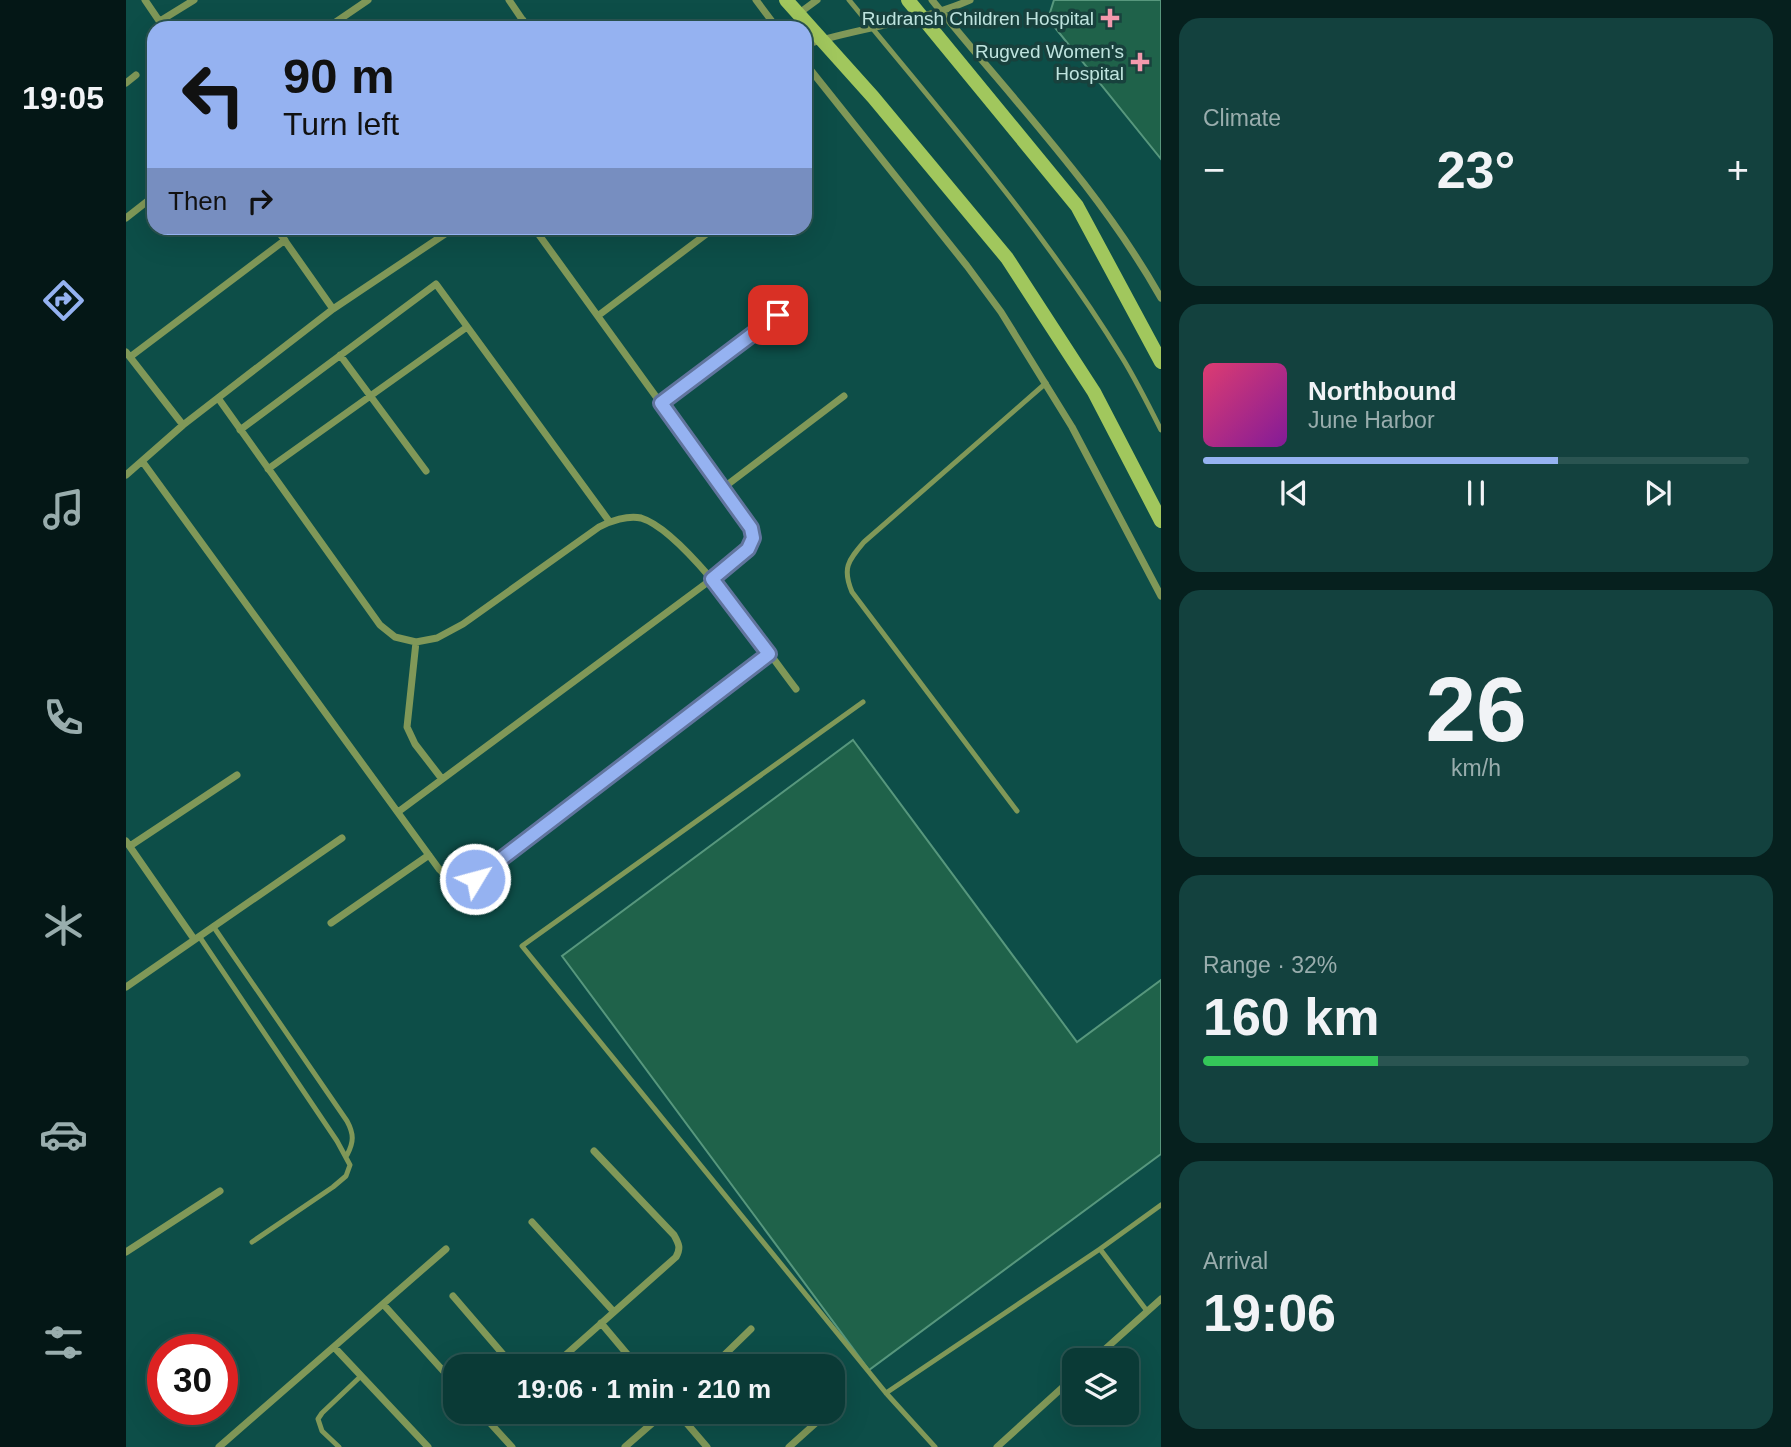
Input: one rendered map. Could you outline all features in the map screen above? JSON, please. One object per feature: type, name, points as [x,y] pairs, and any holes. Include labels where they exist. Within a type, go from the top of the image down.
[{"type":"main road","points":[[786,0],[803,21]]},
{"type":"main road","points":[[908,0],[1077,206],[1161,362]]},
{"type":"main road","points":[[812,31],[873,97],[1007,258],[1094,392],[1161,521]]},
{"type":"street","points":[[145,0],[159,21]]},
{"type":"street","points":[[167,21],[194,0]]},
{"type":"street","points":[[337,21],[368,0]]},
{"type":"street","points":[[509,0],[523,20]]},
{"type":"street","points":[[756,0],[772,21]]},
{"type":"street","points":[[797,15],[817,0]]},
{"type":"street","points":[[932,0],[1095,196],[1139,259],[1161,298]]},
{"type":"street","points":[[812,43],[942,12],[970,0]]},
{"type":"street","points":[[812,72],[1001,312],[1072,427],[1161,596]]},
{"type":"street","points":[[126,83],[136,75]]},
{"type":"street","points":[[126,218],[147,202]]},
{"type":"street","points":[[281,235],[334,309]]},
{"type":"street","points":[[126,475],[183,425],[334,309],[444,235]]},
{"type":"street","points":[[398,812],[712,579],[748,549],[753,538],[751,528],[723,488],[539,235]]},
{"type":"street","points":[[599,315],[705,235]]},
{"type":"street","points":[[183,425],[128,354],[285,240]]},
{"type":"street","points":[[240,430],[436,284],[609,521]]},
{"type":"street","points":[[661,403],[778,315]]},
{"type":"street","points":[[268,469],[467,327]]},
{"type":"street","points":[[340,355],[426,471]]},
{"type":"street","points":[[723,488],[844,396]]},
{"type":"street","points":[[218,398],[380,625],[395,637],[415,642],[437,638],[463,624],[609,521],[639,517],[657,526],[674,540],[712,579],[796,690]]},
{"type":"street","points":[[142,461],[429,855],[451,881],[463,884],[475,879],[769,654]]},
{"type":"street","points":[[415,642],[407,727],[415,744],[442,779]]},
{"type":"street","points":[[197,938],[128,843],[237,775]]},
{"type":"street","points":[[126,987],[342,838]]},
{"type":"street","points":[[331,923],[429,855]]},
{"type":"street","points":[[567,1354],[680,1251],[674,1235],[594,1151]]},
{"type":"street","points":[[126,1252],[220,1191]]},
{"type":"street","points":[[532,1222],[614,1312]]},
{"type":"street","points":[[219,1447],[446,1249]]},
{"type":"street","points":[[453,1296],[503,1354]]},
{"type":"street","points":[[1106,1348],[1161,1298]]},
{"type":"street","points":[[383,1304],[443,1371]]},
{"type":"street","points":[[601,1324],[627,1354]]},
{"type":"street","points":[[725,1354],[751,1329]]},
{"type":"street","points":[[334,1347],[428,1447]]},
{"type":"street","points":[[997,1447],[1062,1388]]},
{"type":"street","points":[[491,1424],[512,1447]]},
{"type":"street","points":[[625,1447],[651,1424]]},
{"type":"street","points":[[687,1424],[707,1447]]},
{"type":"street","points":[[789,1447],[815,1424]]},
{"type":"lane","points":[[849,0],[972,150],[1055,257],[1124,360],[1161,430]]},
{"type":"lane","points":[[1017,811],[852,592],[845,577],[849,560],[864,542],[1046,383]]},
{"type":"lane","points":[[863,702],[522,946],[886,1393],[935,1447]]},
{"type":"lane","points":[[213,926],[347,1121],[353,1132],[353,1144],[346,1155]]},
{"type":"lane","points":[[197,938],[350,1164],[346,1176],[252,1242]]},
{"type":"lane","points":[[886,1393],[1161,1205]]},
{"type":"lane","points":[[1100,1249],[1147,1311]]},
{"type":"lane","points":[[339,1447],[322,1431],[318,1419],[361,1376]]},
{"type":"building","points":[[1054,0],[1161,0],[1161,159],[1048,19]]},
{"type":"building","points":[[853,740],[1077,1042],[1161,980],[1161,1154],[869,1370],[562,956]]},
{"type":"place","name":"Rudransh Children Hospital","points":[[1110,18]]},
{"type":"place","name":"Rugved Women's Hospital","points":[[1140,62]]},
{"type":"route","points":[[475,879],[769,654],[712,579],[748,549],[753,538],[751,528],[661,403],[778,315]]}]
